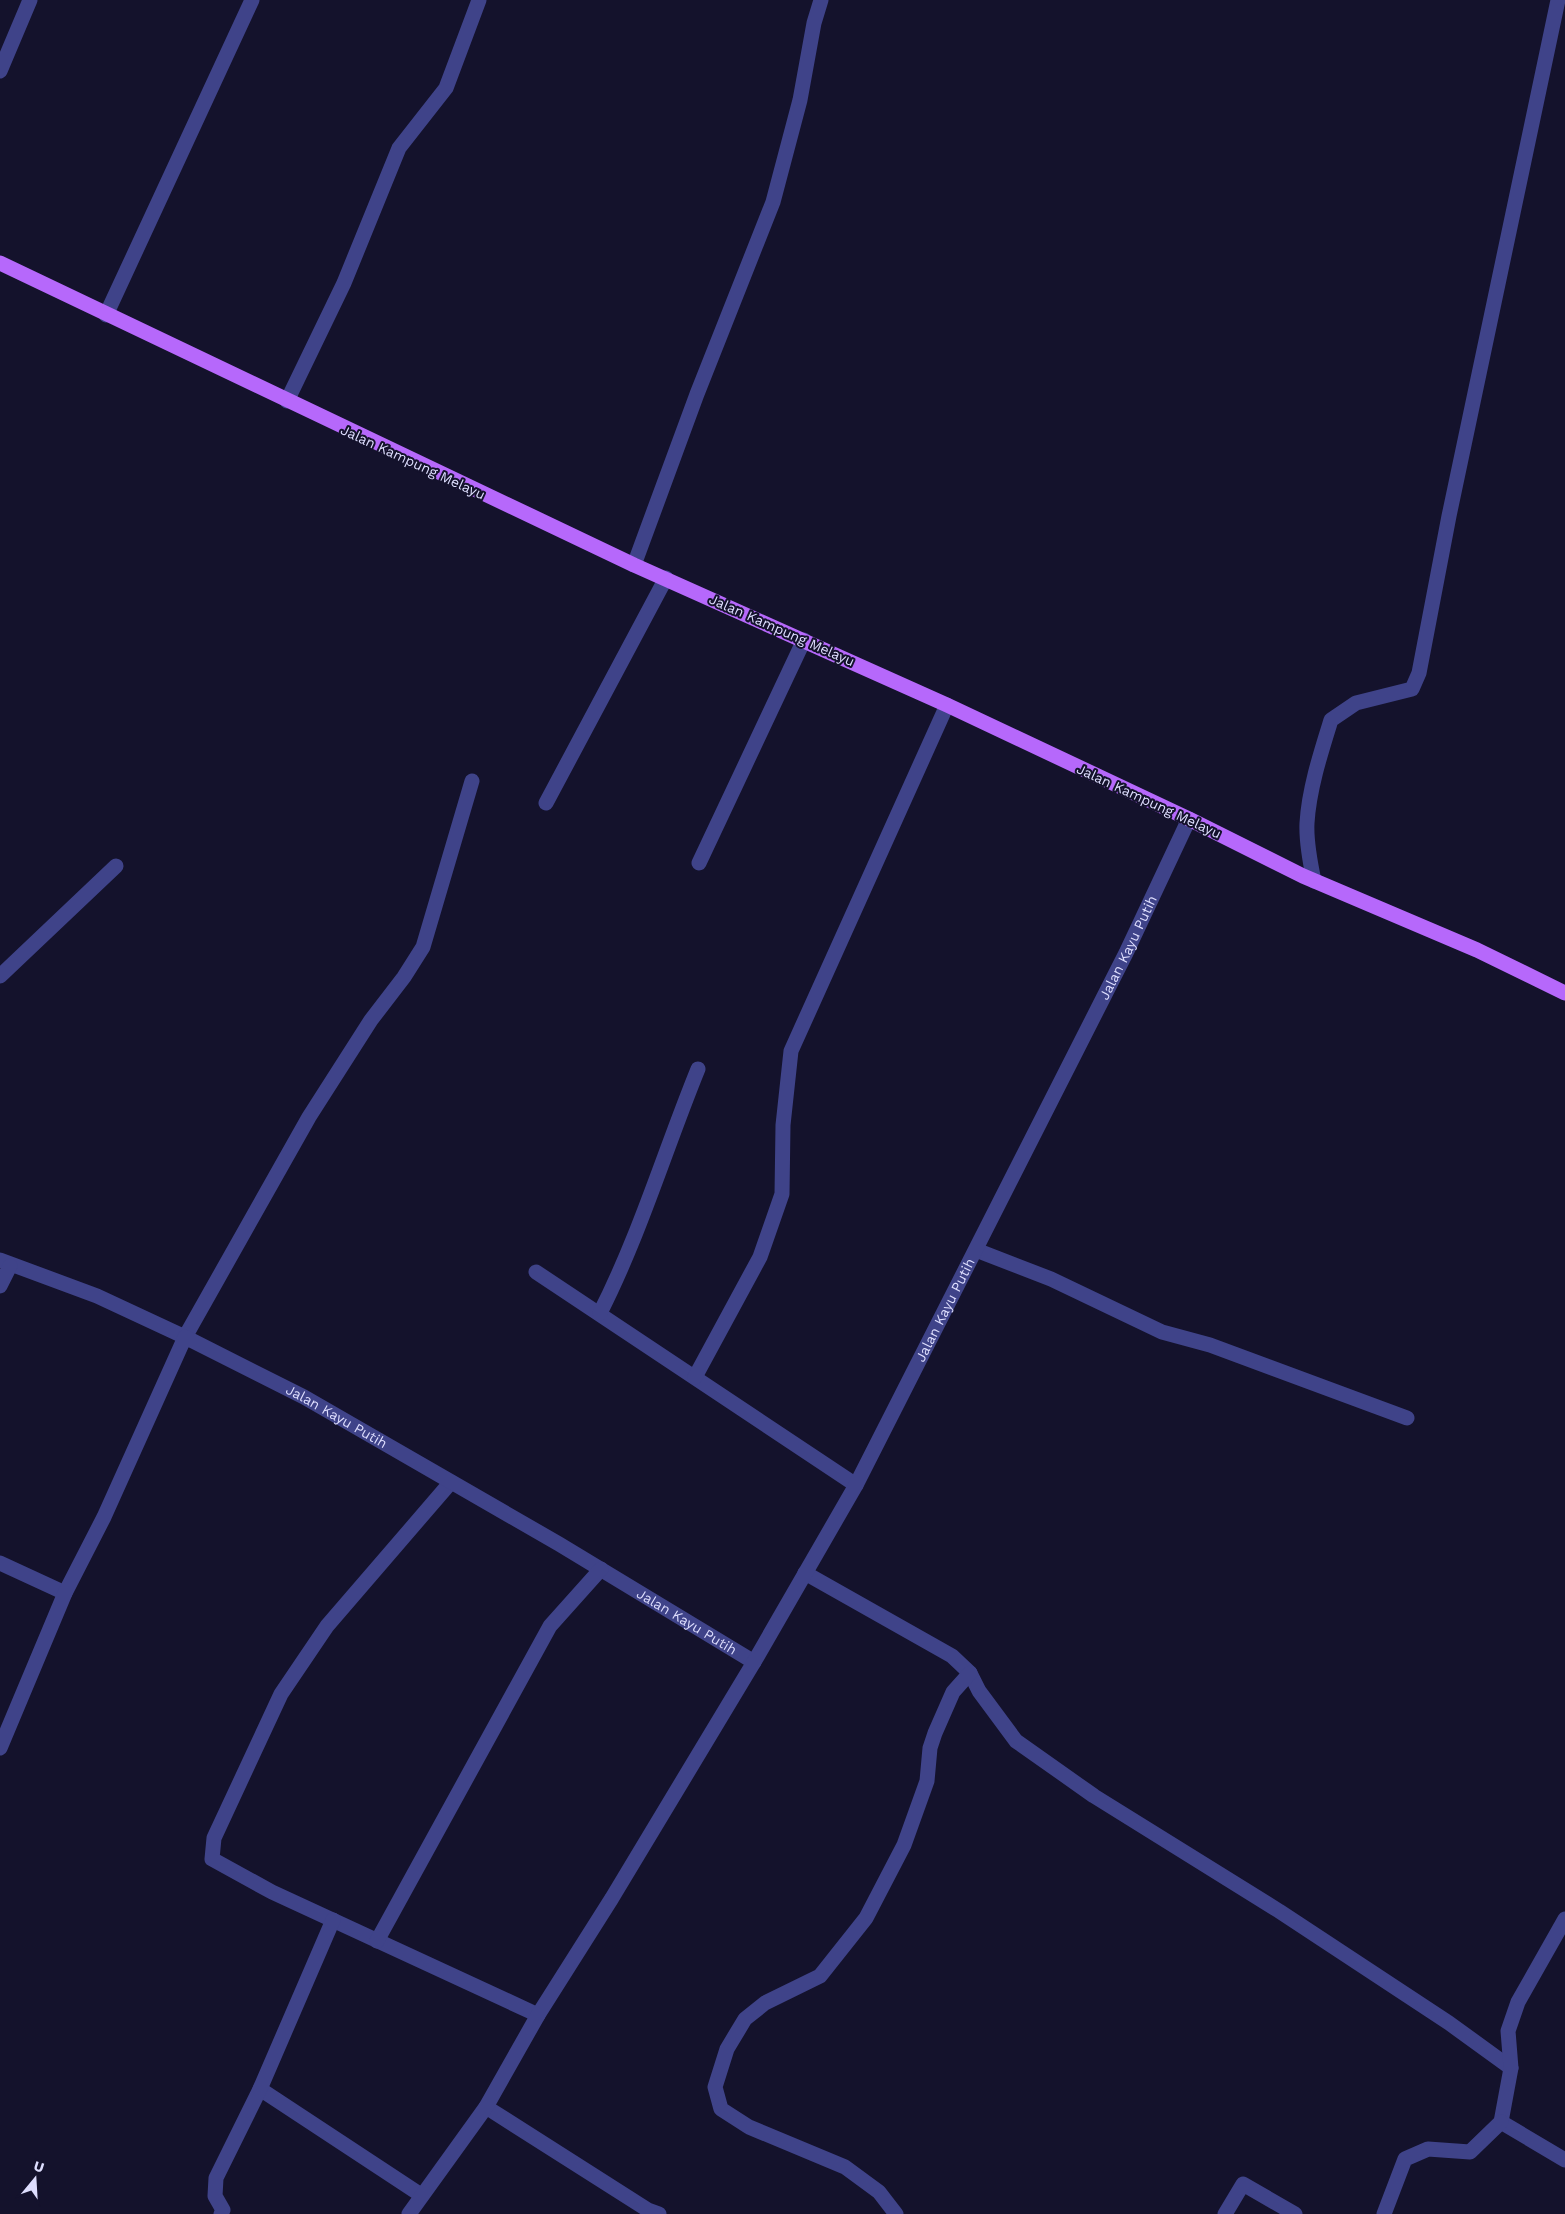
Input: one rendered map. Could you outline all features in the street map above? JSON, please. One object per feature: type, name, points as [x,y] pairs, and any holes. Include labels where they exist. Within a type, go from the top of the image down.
[{"type":"main road","name":"Jalan Kampung Melayu","points":[[0,263],[287,402],[634,565],[947,705],[1189,819],[1308,878],[1477,950],[1565,993]]},
{"type":"street","points":[[0,71],[30,0]]},
{"type":"street","points":[[106,315],[252,0]]},
{"type":"street","points":[[287,402],[344,283],[399,148],[446,88],[479,0]]},
{"type":"street","points":[[634,565],[697,394],[773,202],[800,100],[814,23],[821,0]]},
{"type":"street","points":[[1308,878],[1307,822],[1316,777],[1331,720],[1356,703],[1412,689],[1419,673],[1558,0]]},
{"type":"street","points":[[546,803],[666,578]]},
{"type":"street","points":[[699,863],[804,640]]},
{"type":"street","points":[[695,1377],[760,1257],[782,1194],[783,1125],[791,1051],[947,705]]},
{"type":"street","points":[[0,1748],[65,1593],[104,1517],[185,1336],[308,1117],[371,1020],[404,977],[423,947],[472,781]]},
{"type":"street","name":"Jalan Kayu Putih","points":[[5,1263],[98,1296],[185,1336],[304,1397],[601,1569],[754,1662],[856,1484],[1126,953],[1189,819]]},
{"type":"street","points":[[0,976],[116,866]]},
{"type":"street","points":[[600,1313],[621,1271],[653,1192],[673,1129],[698,1069]]},
{"type":"street","points":[[976,1250],[1051,1279],[1162,1332],[1210,1345],[1407,1418]]},
{"type":"street","points":[[0,1286],[5,1263]]},
{"type":"street","points":[[536,1272],[856,1484]]},
{"type":"street","points":[[451,1482],[327,1626],[286,1687],[214,1838],[212,1858],[272,1892],[538,2015]]},
{"type":"street","points":[[0,1563],[65,1593]]},
{"type":"street","points":[[377,1941],[550,1626],[601,1569]]},
{"type":"street","points":[[805,1573],[952,1656],[970,1673],[979,1691],[1016,1741],[1094,1796],[1279,1911],[1449,2022],[1511,2068]]},
{"type":"street","points":[[409,2214],[486,2107],[538,2015],[612,1898],[754,1662]]},
{"type":"street","points":[[896,2214],[879,2192],[845,2167],[749,2127],[721,2109],[715,2087],[727,2049],[746,2019],[765,2003],[820,1976],[866,1918],[904,1845],[927,1780],[930,1748],[934,1733],[953,1692],[970,1673]]},
{"type":"street","points":[[1384,2214],[1405,2159],[1428,2148],[1470,2152],[1501,2122],[1511,2068],[1508,2031],[1518,2002],[1565,1919]]},
{"type":"street","points":[[221,2214],[222,2210],[215,2196],[216,2178],[260,2089],[333,1920]]},
{"type":"street","points":[[260,2089],[421,2195]]},
{"type":"street","points":[[486,2107],[648,2210],[659,2214]]},
{"type":"street","points":[[1501,2122],[1565,2160]]},
{"type":"street","points":[[1225,2214],[1243,2184],[1295,2214]]}]
